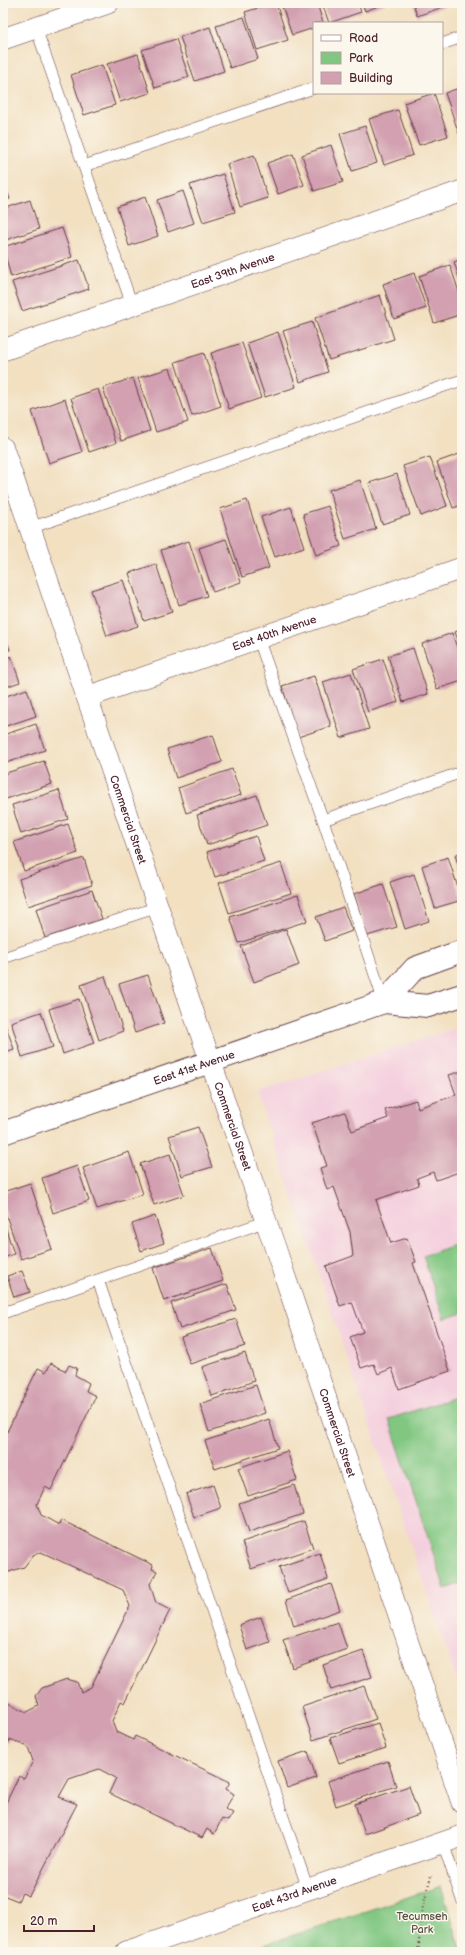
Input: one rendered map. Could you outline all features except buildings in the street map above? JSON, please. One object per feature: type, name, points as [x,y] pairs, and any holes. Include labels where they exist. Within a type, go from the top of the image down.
[{"type":"main road","name":"East 41st Avenue","points":[[384,1002],[415,968],[462,952]]},
{"type":"main road","name":"East 41st Avenue","points":[[3,1133],[384,1002],[428,1006],[462,995]]},
{"type":"street","points":[[3,39],[108,3]]},
{"type":"street","name":"East 39th Avenue","points":[[3,350],[462,191]]},
{"type":"street","name":"Commercial Street","points":[[3,448],[158,907],[267,1221],[462,1803]]},
{"type":"street","name":"East 40th Avenue","points":[[87,697],[462,568]]},
{"type":"street","name":"East 43rd Avenue","points":[[126,1952],[452,1839]]},
{"type":"lane","points":[[36,28],[132,305]]},
{"type":"lane","points":[[443,44],[462,37]]},
{"type":"lane","points":[[84,166],[313,88]]},
{"type":"lane","points":[[30,528],[462,380]]},
{"type":"lane","points":[[258,638],[384,1002]]},
{"type":"lane","points":[[322,820],[462,772]]},
{"type":"lane","points":[[3,958],[158,907]]},
{"type":"lane","points":[[3,1313],[267,1221]]},
{"type":"lane","points":[[98,1280],[308,1889]]},
{"type":"lane","points":[[452,1839],[462,1900]]},
{"type":"path","points":[[418,1952],[422,1911],[431,1876]]},
{"type":"shaded area","points":[[462,1026],[462,1696],[257,1092]]},
{"type":"green space","points":[[462,1242],[462,1313],[444,1319],[423,1256]]},
{"type":"green space","points":[[462,1395],[462,1583],[445,1589],[389,1419]]},
{"type":"green space","name":"Tecumseh Park","points":[[441,1886],[462,1952],[243,1952]]}]
